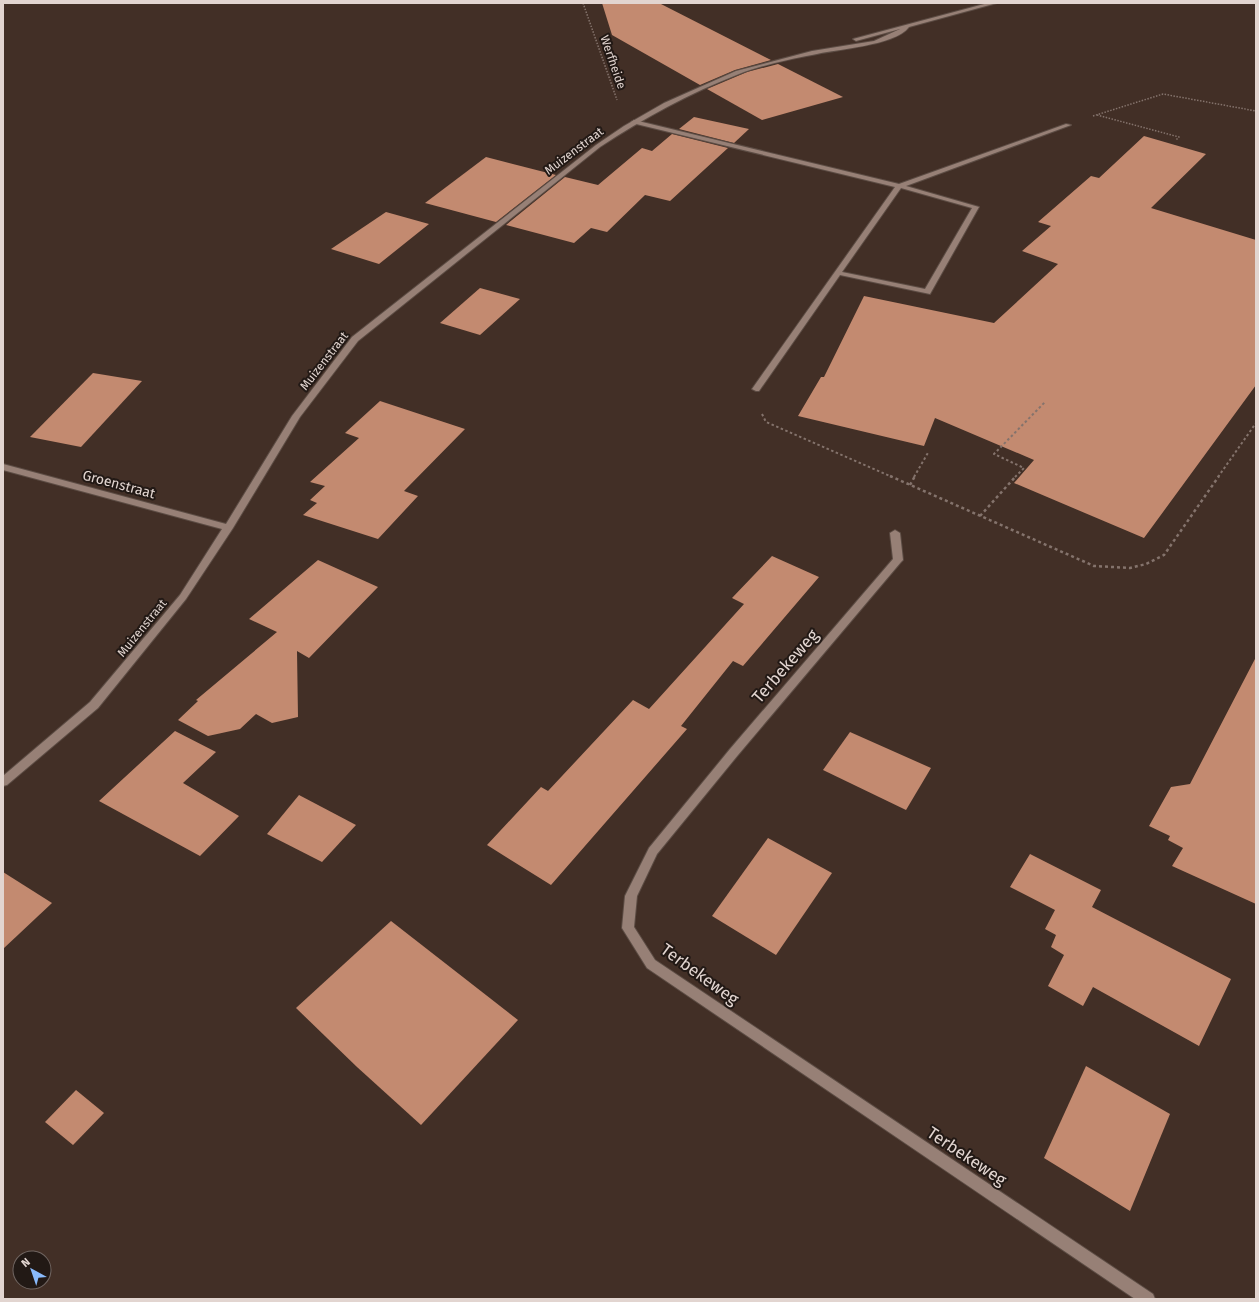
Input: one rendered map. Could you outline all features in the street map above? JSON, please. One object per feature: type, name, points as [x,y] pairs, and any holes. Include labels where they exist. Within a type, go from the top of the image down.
[{"type":"street","name":"Muizenstraat","points":[[3,782],[94,705],[183,597],[228,528],[296,416],[355,339],[598,146],[634,122],[666,104],[738,72],[812,53],[875,42],[898,33],[907,27],[994,3]]},
{"type":"street","points":[[634,122],[900,186],[976,207],[927,292],[838,273]]},
{"type":"street","points":[[756,389],[900,186],[1068,125]]},
{"type":"street","name":"Groenstraat","points":[[3,467],[228,528]]},
{"type":"street","name":"Terbekeweg","points":[[895,533],[898,560],[734,752],[653,852],[631,896],[628,928],[651,964],[1148,1299]]},
{"type":"path","name":"Werfheide","points":[[583,3],[626,127]]},
{"type":"path","points":[[1068,125],[1163,94],[1256,111]]},
{"type":"path","points":[[1098,114],[1179,137],[1176,140]]},
{"type":"path","points":[[756,389],[758,406],[766,422],[1094,566],[1129,568],[1145,566],[1164,555],[1256,423]]},
{"type":"path","points":[[980,516],[1024,468],[994,454],[1045,402]]},
{"type":"path","points":[[910,485],[929,451]]},
{"type":"building","points":[[602,3],[659,3],[771,60],[735,70],[700,85],[612,35]]},
{"type":"building","points":[[778,64],[843,97],[762,120],[707,89],[747,72]]},
{"type":"building","points":[[694,117],[749,129],[734,143],[679,129]]},
{"type":"building","points":[[672,134],[728,148],[670,201],[645,195],[607,232],[591,228],[574,243],[506,225],[565,177],[598,185],[642,148],[652,151]]},
{"type":"building","points":[[1144,136],[1206,154],[1151,208],[1256,240],[1256,385],[1144,538],[1014,483],[1034,460],[935,418],[924,446],[798,416],[821,377],[824,377],[864,296],[994,323],[1058,264],[1022,251],[1051,226],[1038,222],[1091,176],[1099,178]]},
{"type":"building","points":[[486,157],[556,175],[496,222],[425,203]]},
{"type":"building","points":[[386,212],[429,224],[379,264],[331,249]]},
{"type":"building","points":[[480,288],[520,299],[480,335],[440,323]]},
{"type":"building","points":[[93,373],[142,381],[81,447],[30,437]]},
{"type":"building","points":[[380,401],[465,429],[404,491],[418,496],[378,539],[303,515],[317,503],[310,500],[325,486],[310,482],[359,438],[345,433]]},
{"type":"building","points":[[772,556],[819,577],[743,666],[733,661],[681,726],[687,729],[551,885],[487,845],[541,787],[548,791],[633,700],[649,709],[744,604],[732,598]]},
{"type":"building","points":[[318,560],[378,587],[309,658],[297,651],[298,717],[272,723],[256,714],[240,729],[208,736],[178,720],[198,701],[196,700],[277,632],[249,619]]},
{"type":"building","points":[[1256,657],[1256,904],[1172,866],[1183,848],[1168,840],[1170,836],[1149,826],[1171,787],[1190,784]]},
{"type":"building","points":[[175,731],[216,752],[183,783],[239,816],[200,856],[99,801]]},
{"type":"building","points":[[850,732],[931,768],[906,810],[823,770]]},
{"type":"building","points":[[299,795],[356,825],[322,862],[267,834]]},
{"type":"building","points":[[768,838],[832,873],[776,955],[712,916]]},
{"type":"building","points":[[1030,854],[1101,890],[1092,907],[1231,979],[1199,1046],[1093,987],[1083,1006],[1048,986],[1064,955],[1051,947],[1056,935],[1045,929],[1055,910],[1010,887]]},
{"type":"building","points":[[3,872],[52,903],[3,949]]},
{"type":"building","points":[[391,921],[518,1020],[421,1125],[357,1067],[296,1008]]},
{"type":"building","points":[[1086,1066],[1170,1114],[1130,1211],[1044,1158]]},
{"type":"building","points":[[76,1090],[104,1113],[73,1145],[45,1122]]}]
